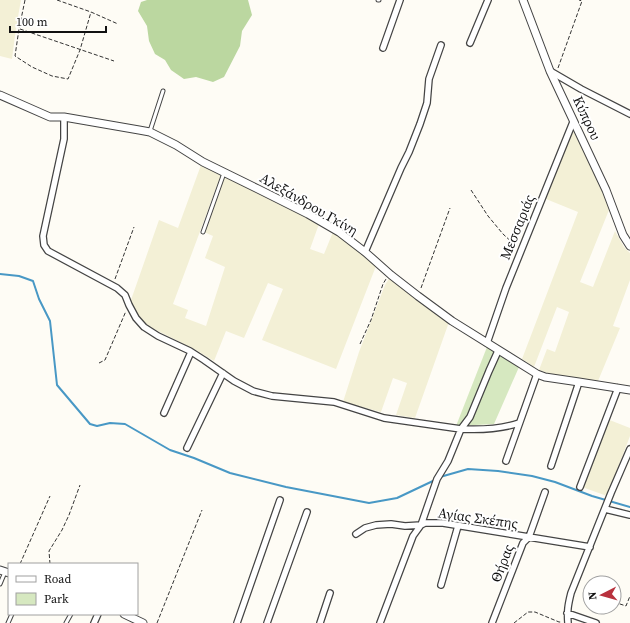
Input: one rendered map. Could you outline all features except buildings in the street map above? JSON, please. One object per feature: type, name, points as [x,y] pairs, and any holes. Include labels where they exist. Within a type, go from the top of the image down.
[{"type":"street","points":[[383,48],[400,0]]},
{"type":"street","points":[[470,43],[488,0]]},
{"type":"street","name":"Κύπρου","points":[[523,0],[574,122],[606,190],[623,235],[630,246]]},
{"type":"street","points":[[365,252],[420,124],[427,103],[429,79],[441,45]]},
{"type":"street","points":[[553,73],[630,114]]},
{"type":"street","name":"Αλεξάνδρου Γκίνη","points":[[0,95],[50,117],[64,117],[150,132],[176,145],[224,173],[308,214],[338,232],[365,252],[418,296],[452,321],[537,374],[545,377],[630,390]]},
{"type":"street","points":[[64,117],[64,139],[43,236],[44,245],[48,251],[117,288],[125,295],[136,318],[144,327],[158,336],[191,352],[234,381],[253,391],[272,396],[334,402],[391,419],[461,429],[473,430],[508,427],[519,423]]},
{"type":"street","name":"Μεσσαριάς","points":[[487,343],[506,288],[574,122]]},
{"type":"street","points":[[356,534],[365,528],[376,525],[421,525],[437,480],[448,461],[461,429],[470,417],[488,371],[498,351]]},
{"type":"street","points":[[164,413],[191,352]]},
{"type":"street","points":[[187,448],[223,373]]},
{"type":"street","points":[[506,461],[537,374]]},
{"type":"street","points":[[551,466],[579,382]]},
{"type":"street","points":[[580,487],[618,388]]},
{"type":"street","points":[[568,623],[567,606],[571,593],[630,449]]},
{"type":"street","name":"Θήρας","points":[[492,623],[523,543],[528,537],[546,492]]},
{"type":"street","points":[[238,623],[280,500]]},
{"type":"street","points":[[605,508],[630,515]]},
{"type":"street","points":[[267,623],[307,512]]},
{"type":"street","name":"Αγίας Σκέπης","points":[[380,623],[413,536],[421,525],[425,523],[458,526],[590,547]]},
{"type":"street","points":[[441,585],[458,526]]},
{"type":"street","points":[[320,623],[330,593]]},
{"type":"street","points":[[567,613],[596,623]]},
{"type":"street","points":[[126,615],[143,623]]},
{"type":"lane","points":[[150,132],[163,91]]},
{"type":"lane","points":[[203,232],[224,173]]},
{"type":"lane","points":[[0,584],[5,571]]},
{"type":"path","points":[[25,0],[15,56],[32,67],[52,76],[68,79],[80,50],[91,12]]},
{"type":"path","points":[[57,0],[91,12],[118,24]]},
{"type":"path","points":[[553,73],[582,1],[579,0]]},
{"type":"path","points":[[19,29],[114,61]]},
{"type":"path","points":[[471,190],[502,234],[521,250]]},
{"type":"path","points":[[418,296],[450,208]]},
{"type":"path","points":[[113,286],[134,227]]},
{"type":"path","points":[[360,344],[371,320],[383,284],[389,273]]},
{"type":"path","points":[[100,363],[105,360],[129,305]]},
{"type":"path","points":[[50,563],[48,551],[62,530],[80,485]]},
{"type":"path","points":[[20,563],[50,496]]},
{"type":"path","points":[[157,623],[202,510]]},
{"type":"path","points":[[622,605],[626,606],[630,596]]},
{"type":"path","points":[[514,623],[528,612],[535,612],[559,622],[568,623]]},
{"type":"shaded area","points":[[0,0],[21,0],[12,59],[0,56]]},
{"type":"shaded area","points":[[575,131],[602,188],[609,210],[580,282],[593,287],[615,231],[624,247],[630,253],[630,280],[613,326],[620,328],[598,381],[567,378],[539,370],[547,349],[555,352],[569,312],[557,307],[534,367],[522,359],[578,212],[546,199],[570,134]]},
{"type":"shaded area","points":[[201,165],[221,175],[173,304],[188,310],[185,318],[206,326],[225,267],[205,258],[213,236],[204,232],[225,176],[319,224],[310,249],[324,254],[333,232],[376,266],[336,369],[262,340],[283,289],[268,283],[244,338],[226,331],[214,361],[144,323],[136,313],[131,300],[159,220],[178,228]]},
{"type":"shaded area","points":[[390,277],[449,322],[415,418],[396,415],[407,383],[393,378],[381,412],[343,402],[359,352],[385,285]]},
{"type":"shaded area","points":[[607,419],[630,428],[630,436],[607,496],[582,487]]},
{"type":"green space","points":[[147,0],[248,0],[252,15],[242,31],[240,46],[224,77],[213,82],[196,77],[184,79],[171,70],[165,60],[155,54],[149,41],[147,26],[138,11],[141,2]]},
{"type":"green space","points":[[487,347],[519,367],[494,424],[456,426]]},
{"type":"waterway","points":[[0,274],[19,276],[33,281],[39,299],[50,321],[57,385],[90,424],[97,426],[110,423],[125,424],[170,450],[230,473],[286,487],[369,503],[397,498],[435,480]]},
{"type":"waterway","points":[[440,477],[468,469],[498,471],[532,476],[555,482],[592,496],[630,507]]}]
